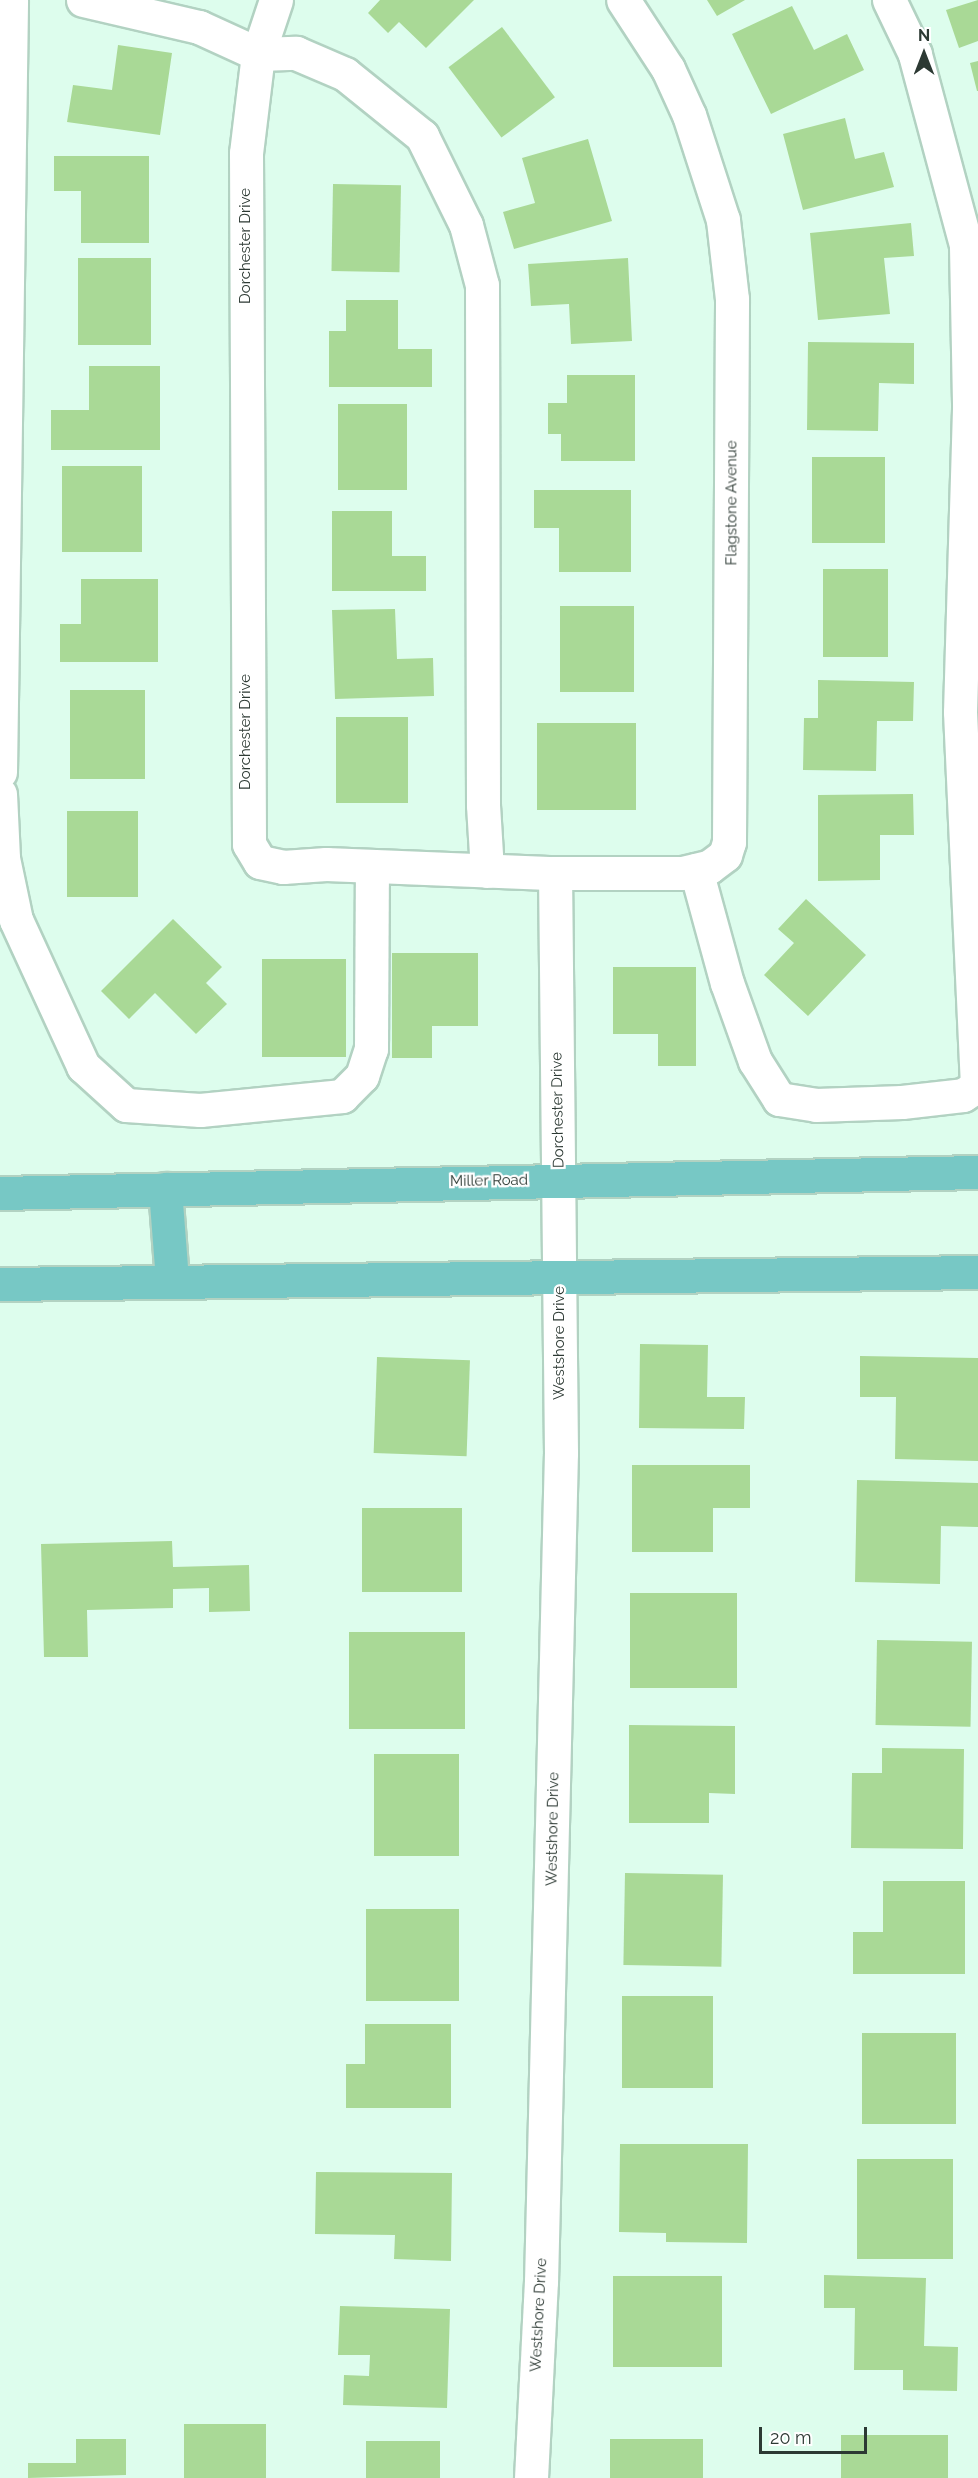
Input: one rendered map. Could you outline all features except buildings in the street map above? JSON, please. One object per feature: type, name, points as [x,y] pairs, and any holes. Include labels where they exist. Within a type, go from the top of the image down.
[{"type":"main road","name":"Miller Road","points":[[0,1193],[978,1172]]},
{"type":"main road","points":[[165,1189],[172,1281]]},
{"type":"main road","points":[[0,1284],[560,1275],[978,1272]]},
{"type":"street","points":[[0,772],[11,0]]},
{"type":"street","points":[[82,0],[199,27],[258,54],[296,53],[345,74],[422,136],[466,225],[482,296],[483,805],[487,871]]},
{"type":"street","name":"Dorchester Drive","points":[[276,0],[258,54],[246,153],[249,844],[260,862],[283,867],[372,866],[555,873],[559,1180]]},
{"type":"street","name":"Flagstone Avenue","points":[[555,873],[696,870],[709,867],[725,855],[729,842],[732,299],[723,220],[689,115],[668,69],[623,0]]},
{"type":"street","points":[[696,870],[727,983],[751,1050],[779,1099],[816,1105],[902,1102],[963,1095],[976,1086],[960,712],[969,403],[966,245],[915,54],[889,0]]},
{"type":"street","points":[[0,794],[3,858],[16,920],[83,1066],[126,1105],[200,1110],[342,1096],[362,1076],[371,1049],[372,866]]},
{"type":"street","name":"Westshore Drive","points":[[531,2478],[552,1877],[561,1453],[559,1180]]}]
